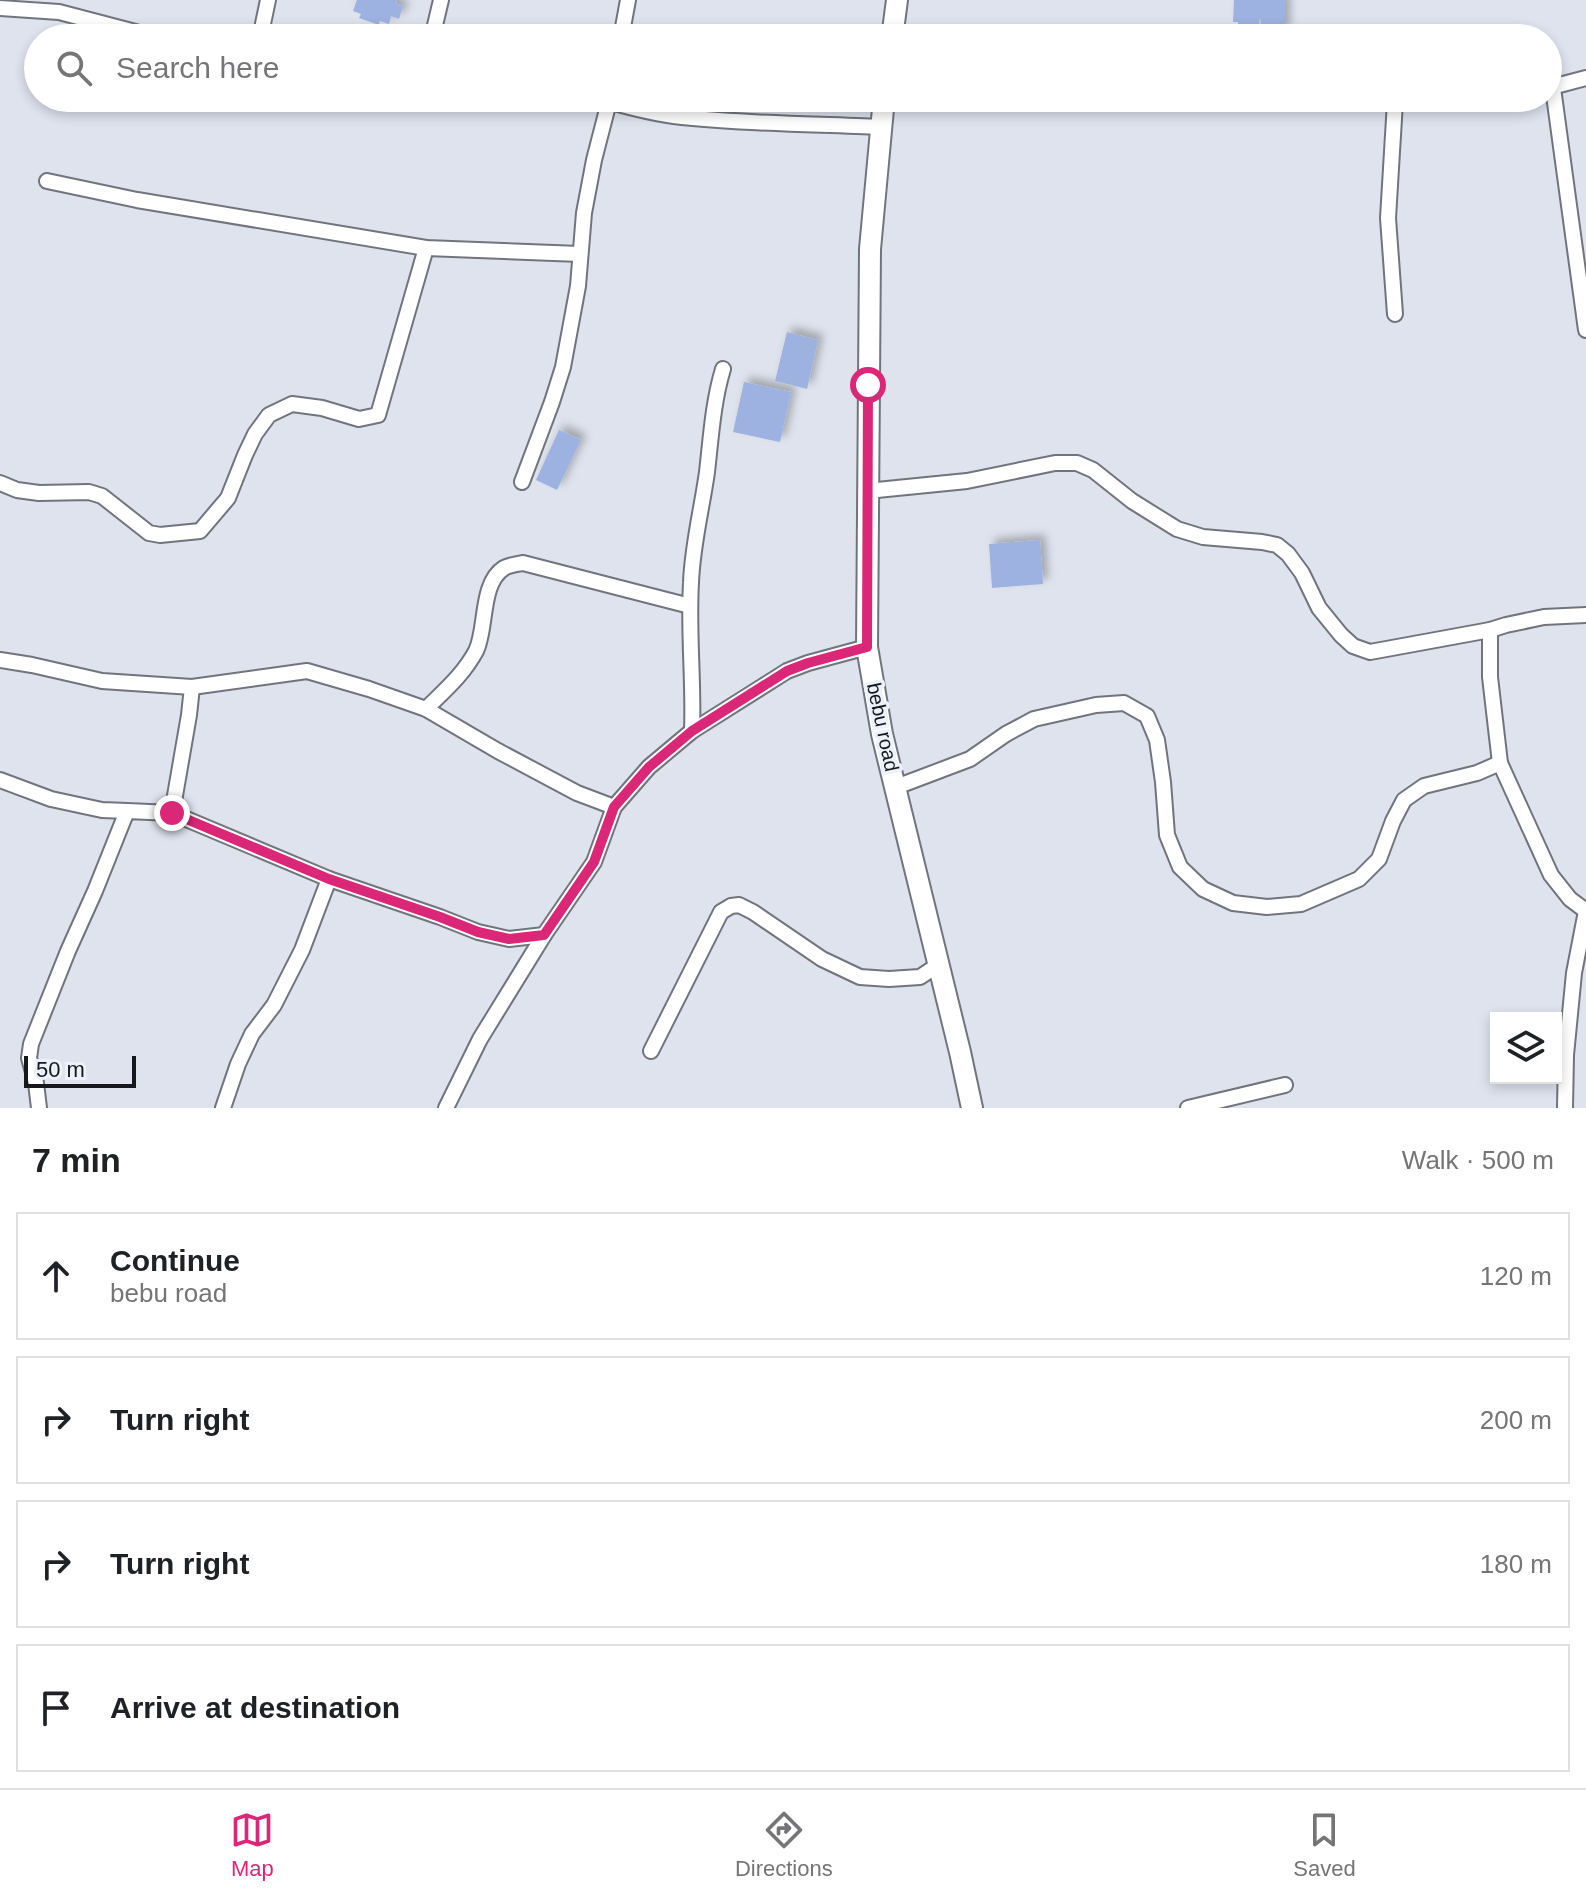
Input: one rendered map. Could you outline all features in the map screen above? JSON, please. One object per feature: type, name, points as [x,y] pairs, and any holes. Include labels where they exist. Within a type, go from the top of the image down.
[{"type":"street","points":[[263,24],[268,0]]},
{"type":"street","points":[[435,24],[441,0]]},
{"type":"street","points":[[624,24],[628,0]]},
{"type":"street","points":[[894,24],[897,0]]},
{"type":"street","points":[[0,8],[59,12],[105,24]]},
{"type":"street","points":[[1562,85],[1586,78]]},
{"type":"street","points":[[522,482],[563,367],[578,286],[584,213],[603,112]]},
{"type":"street","points":[[660,112],[681,117],[881,127]]},
{"type":"street","name":"bebu road","points":[[883,112],[870,249],[867,647],[882,734],[972,1108]]},
{"type":"street","points":[[1394,112],[1388,218],[1395,314]]},
{"type":"street","points":[[1554,112],[1586,330]]},
{"type":"street","points":[[47,181],[137,200],[426,248],[580,254]]},
{"type":"street","points":[[0,483],[17,490],[39,493],[89,492],[102,496],[149,533],[160,535],[200,531],[228,498],[255,434],[269,415],[292,404],[322,408],[359,419],[378,415],[426,248]]},
{"type":"street","points":[[692,731],[691,578],[716,392],[723,369]]},
{"type":"street","points":[[867,491],[967,481],[1055,463],[1077,463],[1093,470],[1132,501],[1177,529],[1203,537],[1277,545],[1302,573],[1319,608],[1341,635],[1353,646],[1370,652],[1544,617],[1586,615]]},
{"type":"street","points":[[426,709],[462,674],[478,647],[485,605],[494,580],[504,568],[523,563],[690,606]]},
{"type":"street","points":[[1490,630],[1490,677],[1500,763],[1551,875],[1570,899],[1586,911],[1574,973],[1566,1055],[1565,1108]]},
{"type":"street","points":[[446,1108],[480,1039],[544,935],[594,862],[614,807],[649,767],[692,731],[787,671],[867,647]]},
{"type":"street","points":[[0,660],[102,681],[192,687],[307,671],[426,709],[577,793],[614,807]]},
{"type":"street","points":[[172,813],[192,687]]},
{"type":"street","points":[[896,787],[970,759],[1034,719],[1096,705],[1124,703],[1147,716],[1157,740],[1167,835],[1180,867],[1203,889],[1233,903],[1267,907],[1301,904],[1359,879],[1379,859],[1404,800],[1424,786],[1477,773],[1500,763]]},
{"type":"street","points":[[0,780],[51,799],[102,810],[172,813],[329,879],[478,932],[509,939],[544,935]]},
{"type":"street","points":[[39,1108],[29,1058],[31,1044],[127,811]]},
{"type":"street","points":[[223,1108],[252,1034],[274,1005],[302,950],[329,879]]},
{"type":"street","points":[[651,1051],[721,912],[731,906],[739,905],[753,912],[822,959],[860,977],[920,977],[938,965]]},
{"type":"street","points":[[1188,1108],[1285,1085]]},
{"type":"building","points":[[357,0],[397,0],[396,4],[403,6],[399,19],[391,16],[389,24],[380,21],[376,24],[359,18],[361,14],[353,11]]},
{"type":"building","points":[[1234,0],[1285,0],[1285,24],[1261,24],[1261,19],[1260,24],[1233,22]]},
{"type":"building","points":[[787,332],[818,340],[807,389],[775,381]]},
{"type":"building","points":[[744,382],[791,392],[780,442],[733,432]]},
{"type":"building","points":[[559,430],[581,440],[557,490],[536,480]]},
{"type":"building","points":[[1040,540],[1043,584],[992,588],[989,544]]},
{"type":"route","points":[[172,813],[329,879],[478,932],[509,939],[544,935],[594,862],[614,807],[649,767],[692,731],[787,671],[867,647],[868,385]]}]
